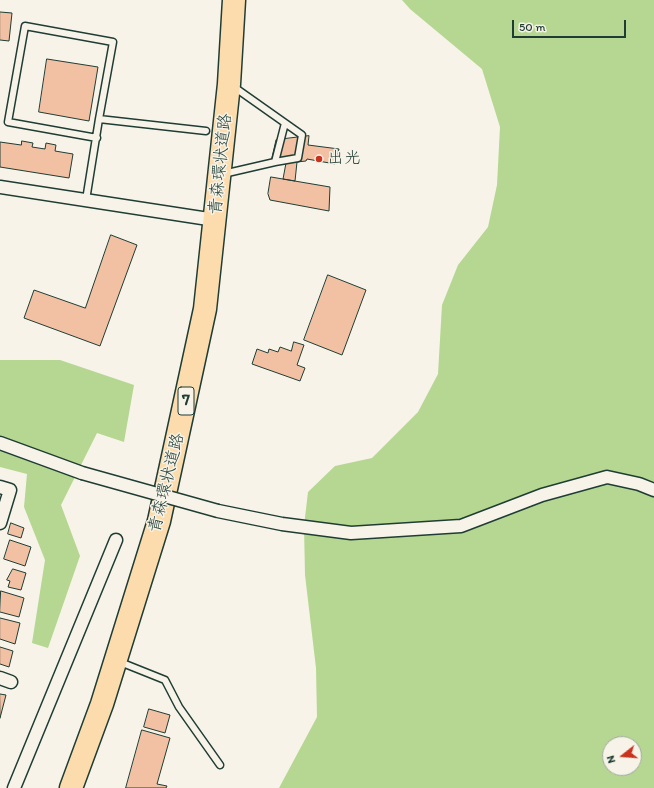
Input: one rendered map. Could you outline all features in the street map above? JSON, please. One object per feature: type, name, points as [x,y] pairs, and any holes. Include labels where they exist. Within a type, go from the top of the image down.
[{"type":"highway","name":"青森環状道路","points":[[71,788],[102,704],[159,521],[205,309],[229,84],[234,0]]},
{"type":"street","points":[[0,187],[215,220]]},
{"type":"street","points":[[0,443],[82,473],[218,511],[282,524],[351,533],[461,526],[542,494],[607,477],[639,484],[654,490]]},
{"type":"street","points":[[0,487],[10,490],[0,522]]},
{"type":"street","points":[[14,788],[116,540]]},
{"type":"street","name":"7","points":[[80,788],[102,704]]},
{"type":"lane","points":[[86,200],[97,138],[99,119],[113,42],[25,26],[8,122],[97,138]]},
{"type":"lane","points":[[220,174],[298,158],[302,135],[229,84]]},
{"type":"lane","points":[[99,119],[206,131]]},
{"type":"lane","points":[[275,162],[285,123]]},
{"type":"lane","points":[[116,661],[165,680],[179,707],[220,765]]},
{"type":"green space","points":[[402,0],[654,0],[654,788],[279,788],[317,717],[316,668],[305,575],[304,526],[308,492],[335,466],[372,458],[418,412],[438,374],[442,305],[458,265],[488,227],[497,185],[500,127],[482,69],[410,9]]},
{"type":"green space","points":[[0,360],[60,360],[134,385],[124,442],[97,433],[61,505],[80,556],[48,648],[32,643],[45,560],[24,507],[27,474],[0,467]]},
{"type":"building","points":[[0,12],[12,13],[9,41],[0,40]]},
{"type":"building","points":[[47,59],[98,67],[89,121],[39,112]]},
{"type":"building","points":[[309,136],[308,145],[339,149],[335,164],[307,159],[306,161],[297,162],[295,181],[283,179],[286,163],[270,166],[276,140]]},
{"type":"building","points":[[22,141],[33,143],[32,147],[45,149],[46,143],[56,145],[55,151],[73,154],[69,178],[0,167],[0,142],[21,145]]},
{"type":"building","points":[[271,177],[330,187],[329,211],[270,200],[268,194]]},
{"type":"building","points":[[111,235],[137,245],[100,346],[24,318],[34,290],[85,308]]},
{"type":"building","points":[[328,275],[366,290],[342,355],[304,340]]},
{"type":"building","points":[[294,342],[304,345],[297,365],[305,368],[300,381],[252,364],[257,349],[268,353],[269,349],[278,352],[280,347],[291,351]]},
{"type":"building","points":[[11,523],[24,528],[21,538],[8,534]]},
{"type":"building","points":[[10,540],[31,547],[25,566],[4,559]]},
{"type":"building","points":[[13,569],[26,573],[21,590],[8,587],[10,581],[7,580]]},
{"type":"building","points":[[1,591],[24,598],[19,617],[0,612]]},
{"type":"building","points":[[0,618],[20,623],[15,644],[0,639]]},
{"type":"building","points":[[0,647],[13,651],[9,667],[0,664]]},
{"type":"building","points":[[0,694],[6,695],[0,718]]},
{"type":"building","points":[[149,709],[170,715],[165,733],[144,727]]},
{"type":"building","points":[[142,730],[170,738],[157,784],[167,786],[166,788],[126,788]]},
{"type":"place","name":"出光","points":[[319,159]]}]
